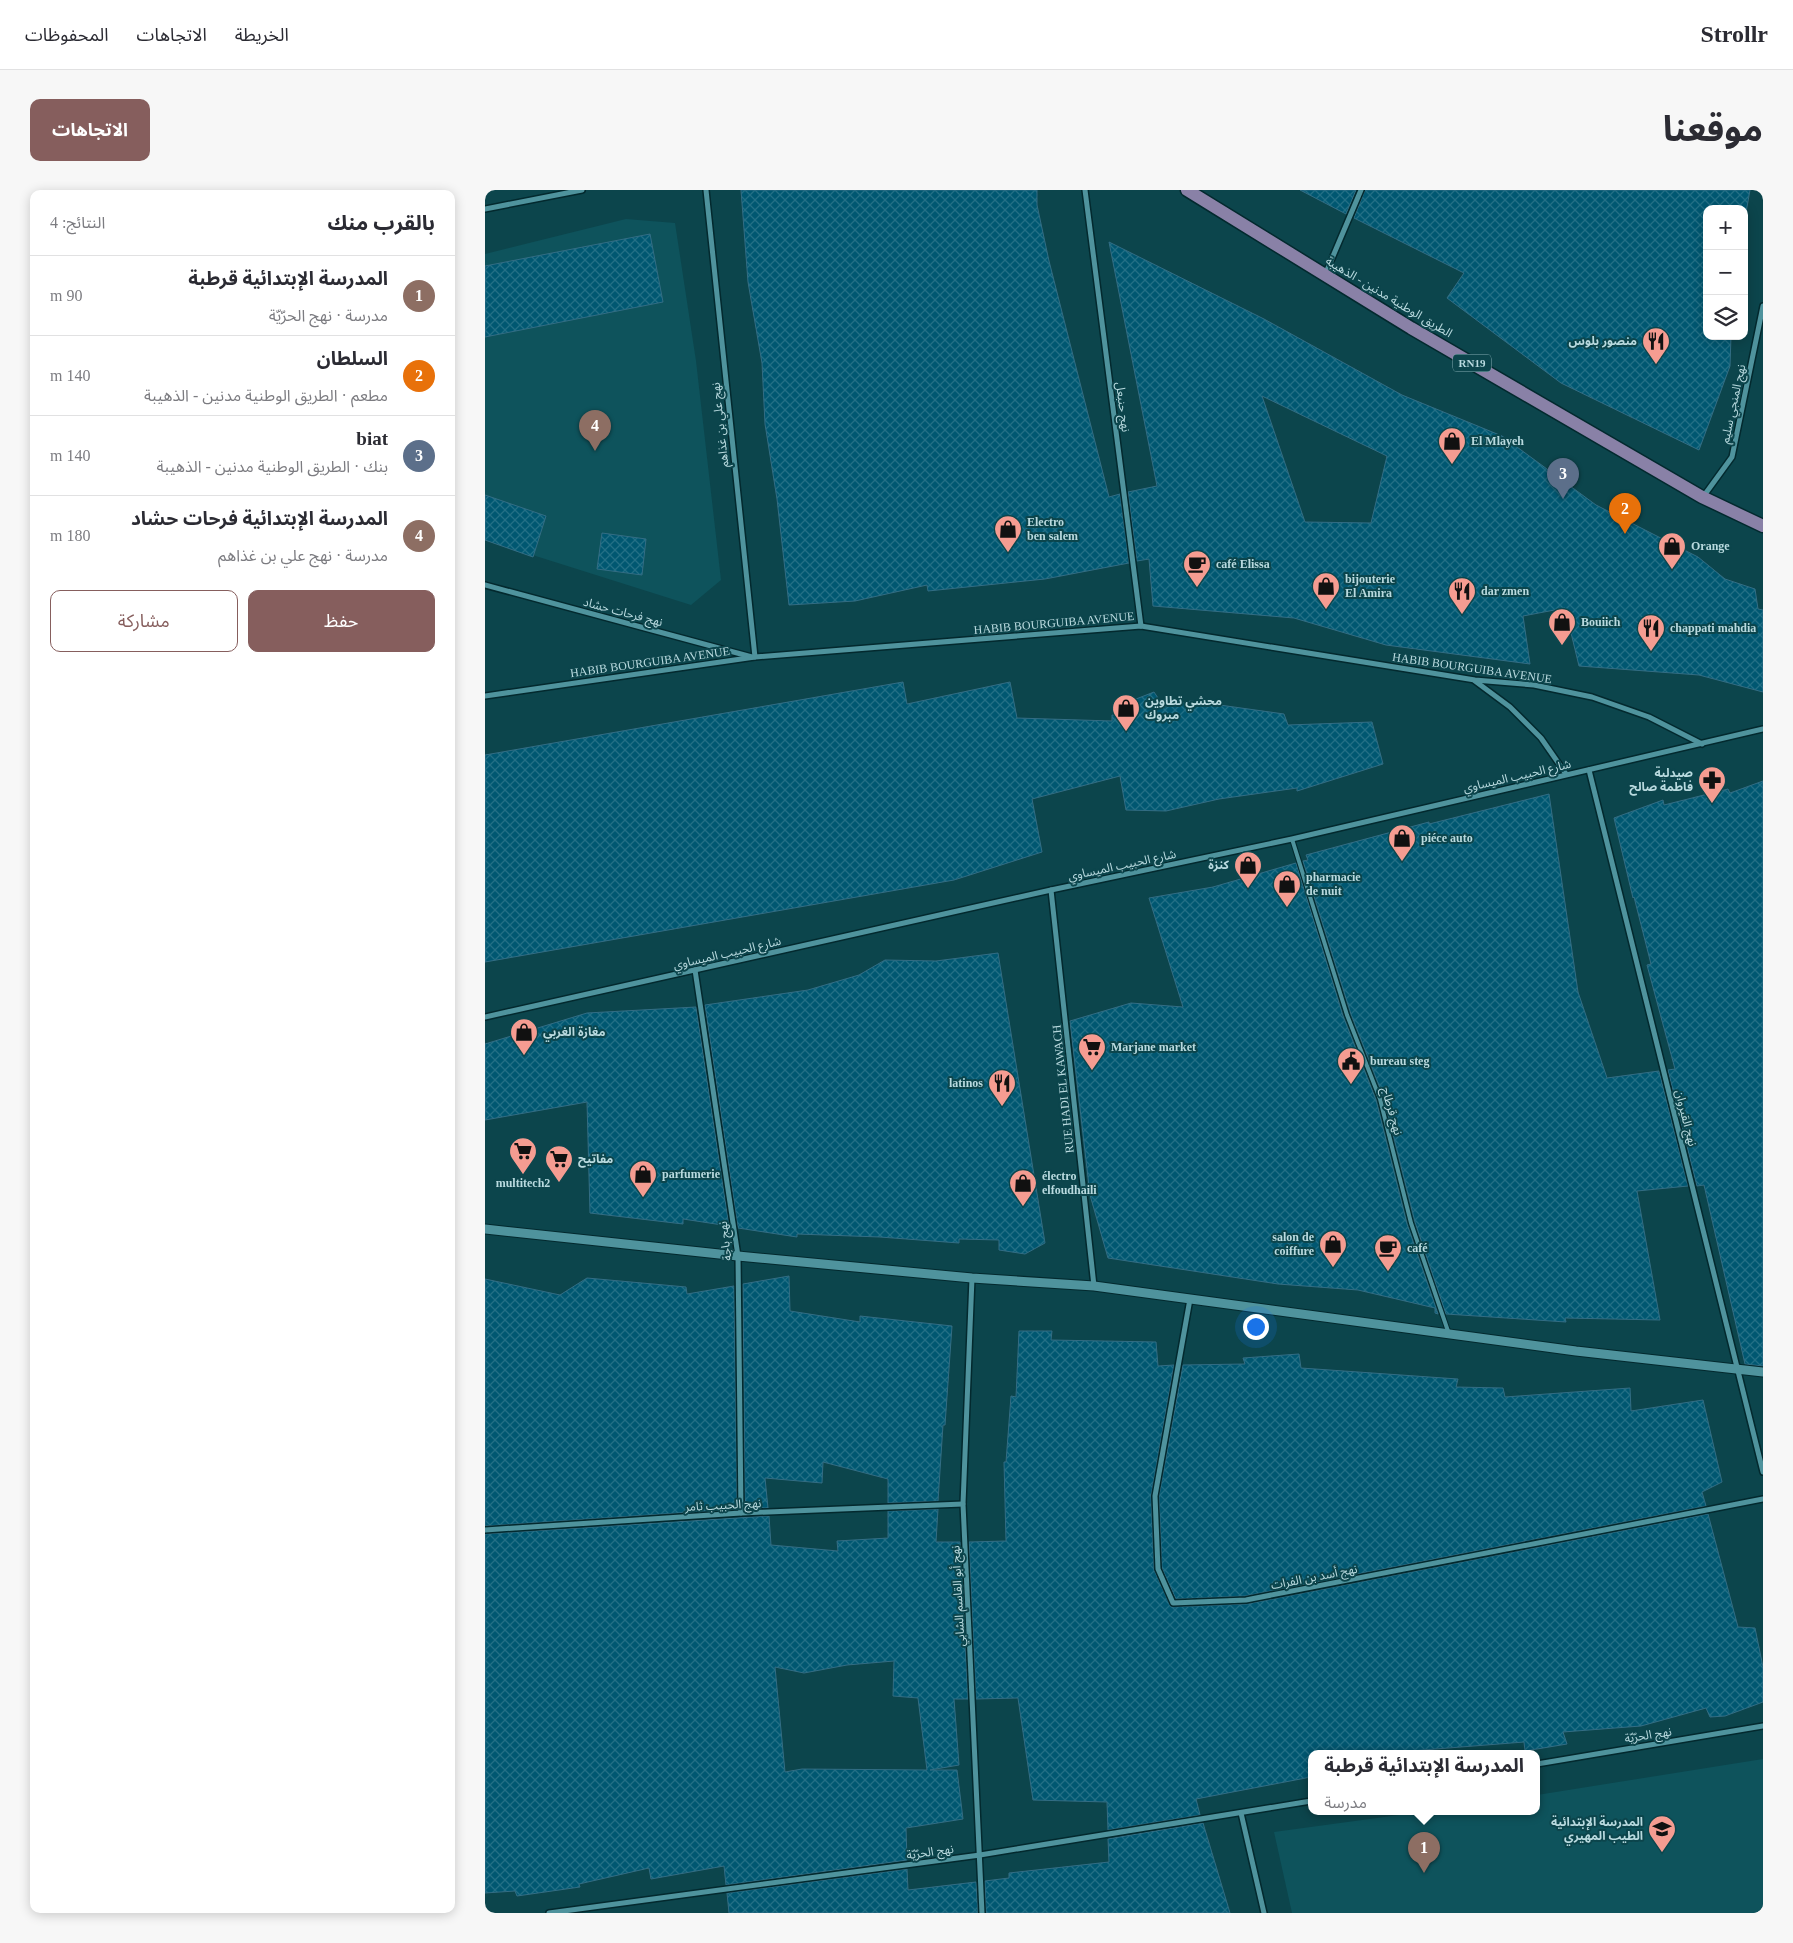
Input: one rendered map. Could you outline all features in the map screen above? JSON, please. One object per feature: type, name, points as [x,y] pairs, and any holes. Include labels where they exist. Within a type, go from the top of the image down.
[{"type":"main road","name":"الطريق الوطنية مدنين - الذهيبة","points":[[1187,190],[1411,328],[1702,497],[1763,526]]},
{"type":"street","points":[[485,209],[582,190]]},
{"type":"street","name":"نهج علي بن غذاهم","points":[[705,190],[755,657]]},
{"type":"street","name":"نهج حنبعل","points":[[1085,190],[1141,626]]},
{"type":"street","points":[[1325,275],[1361,190]]},
{"type":"street","name":"نهج المنجي سليم","points":[[1702,497],[1732,457],[1763,306]]},
{"type":"street","name":"نهج فرحات حشاد","points":[[485,585],[755,657]]},
{"type":"street","name":"HABIB BOURGUIBA AVENUE","points":[[485,696],[755,657],[1141,626],[1475,680],[1534,685],[1592,697],[1649,717],[1702,744]]},
{"type":"street","points":[[1475,680],[1509,707],[1541,738],[1566,774]]},
{"type":"street","name":"شارع الحبيب الميساوي","points":[[485,1017],[1051,890],[1292,839],[1763,729]]},
{"type":"street","name":"نهج القيروان","points":[[1589,770],[1763,1472]]},
{"type":"street","name":"RUE HADI EL KAWACH","points":[[1051,890],[1094,1286]]},
{"type":"street","name":"نهج باجة","points":[[695,970],[738,1256],[741,1513]]},
{"type":"street","points":[[485,1229],[738,1256],[972,1278],[1094,1286],[1576,1351],[1763,1372]]},
{"type":"street","name":"نهج أبو القاسم الشابي","points":[[972,1278],[963,1504],[983,1913]]},
{"type":"street","name":"نهج أسد بن الفرات","points":[[1190,1299],[1155,1496],[1158,1569],[1173,1603],[1246,1600],[1763,1499]]},
{"type":"street","name":"نهج الحبيب ثامر","points":[[485,1530],[741,1513],[963,1504]]},
{"type":"street","name":"نهج الحرّيّة","points":[[1540,1763],[1763,1726]]},
{"type":"street","name":"نهج الحرّيّة","points":[[549,1913],[980,1855],[1308,1802]]},
{"type":"street","points":[[1241,1813],[1264,1913]]},
{"type":"lane","name":"نهج قرطاج","points":[[1292,839],[1347,1014],[1380,1099],[1411,1223],[1449,1334]]},
{"type":"shaded area","points":[[626,219],[675,223],[696,361],[721,580],[691,605],[485,540],[485,254]]},
{"type":"shaded area","points":[[1763,1759],[1763,1913],[1292,1913],[1274,1832],[1399,1815],[1540,1815],[1540,1795]]},
{"type":"building","points":[[741,190],[1037,190],[1037,205],[1049,261],[1109,497],[1120,494],[1129,563],[1045,579],[928,591],[927,585],[855,601],[789,605],[777,499],[765,424],[762,363],[748,282]]},
{"type":"building","points":[[1300,190],[1356,190],[1346,214]]},
{"type":"building","points":[[1365,190],[1750,190],[1747,205],[1703,205],[1703,340],[1731,340],[1730,366],[1699,450],[1561,383],[1447,298],[1464,273],[1354,218]]},
{"type":"building","points":[[650,234],[663,302],[485,337],[485,266]]},
{"type":"building","points":[[1109,242],[1264,319],[1402,395],[1502,436],[1596,505],[1698,557],[1725,579],[1755,589],[1758,609],[1763,610],[1763,692],[1699,675],[1579,666],[1565,608],[1523,616],[1530,664],[1386,645],[1294,618],[1153,606],[1149,559],[1137,561],[1128,492],[1157,486]],"holes":[[[1262,396],[1387,456],[1371,523],[1305,522]]]},
{"type":"building","points":[[485,495],[546,516],[533,557],[485,540]]},
{"type":"building","points":[[602,533],[646,539],[642,575],[597,569]]},
{"type":"building","points":[[903,682],[907,704],[1010,682],[1017,718],[1112,721],[1112,715],[1129,717],[1136,699],[1154,692],[1164,707],[1191,701],[1284,714],[1288,725],[1372,722],[1383,764],[1297,791],[1297,788],[1219,799],[1166,811],[1126,810],[1120,776],[1032,799],[1042,852],[954,880],[485,962],[485,755]]},
{"type":"building","points":[[1763,781],[1763,1366],[1745,1364],[1704,1185],[1697,1186],[1668,1070],[1675,1069],[1647,965],[1651,964],[1614,818],[1663,800],[1664,805],[1728,789],[1730,793]]},
{"type":"building","points":[[1549,794],[1578,992],[1607,1078],[1659,1071],[1688,1186],[1637,1191],[1660,1320],[1565,1318],[1566,1322],[1446,1314],[1415,1222],[1384,1098],[1351,1014],[1303,861],[1308,860],[1306,855],[1429,822],[1429,824]]},
{"type":"building","points":[[1296,863],[1343,1016],[1376,1100],[1407,1224],[1438,1314],[1435,1313],[1435,1308],[1358,1290],[1278,1284],[1108,1258],[1090,1195],[1070,1021],[1131,1003],[1183,1007],[1149,898],[1213,887]]},
{"type":"building","points":[[998,953],[1045,1243],[1025,1254],[999,1250],[999,1240],[959,1239],[959,1243],[880,1237],[797,1234],[797,1237],[738,1228],[705,1005],[808,990],[859,975],[885,960],[936,961]]},
{"type":"building","points":[[696,1007],[729,1226],[683,1219],[683,1224],[590,1213],[587,1102],[485,1120],[485,1044],[587,1013]]},
{"type":"building","points":[[789,1276],[790,1311],[860,1322],[860,1316],[952,1326],[938,1501],[888,1503],[888,1479],[823,1462],[822,1483],[765,1478],[768,1508],[745,1508],[743,1284]]},
{"type":"building","points":[[587,1278],[686,1287],[687,1294],[734,1286],[737,1509],[485,1526],[485,1279],[560,1295]]},
{"type":"building","points":[[1019,1331],[1052,1331],[1051,1340],[1156,1342],[1158,1366],[1174,1365],[1151,1496],[1154,1570],[1171,1607],[1247,1604],[1708,1514],[1738,1627],[1755,1628],[1763,1667],[1763,1702],[1725,1716],[1710,1717],[1706,1708],[1641,1726],[1563,1732],[1567,1744],[1531,1750],[1525,1750],[1524,1742],[1423,1750],[1308,1750],[1308,1778],[1196,1799],[1200,1815],[1108,1830],[1107,1802],[1033,1800],[1018,1698],[976,1699],[969,1542],[1006,1541],[1004,1462],[1006,1462],[1011,1396],[1016,1397]]},
{"type":"building","points":[[1299,1354],[1301,1368],[1458,1379],[1456,1387],[1503,1388],[1505,1397],[1630,1388],[1631,1411],[1703,1400],[1722,1482],[1702,1492],[1706,1506],[1245,1596],[1176,1599],[1162,1568],[1159,1496],[1183,1365],[1245,1364],[1243,1358]]},
{"type":"building","points":[[938,1509],[936,1542],[960,1542],[968,1699],[954,1699],[959,1765],[930,1770],[957,1770],[963,1819],[906,1828],[907,1860],[726,1885],[724,1866],[651,1879],[649,1868],[579,1884],[580,1887],[517,1896],[515,1891],[485,1893],[485,1534],[769,1516],[771,1545],[838,1551],[837,1541],[888,1538],[888,1511]],"holes":[[[894,1661],[893,1696],[918,1698],[927,1770],[802,1769],[785,1772],[775,1667],[804,1673],[847,1665]]]},
{"type":"building","points":[[1203,1823],[1230,1913],[986,1913],[985,1881],[1009,1878],[1009,1873],[1109,1862],[1108,1839]]},
{"type":"building","points":[[907,1869],[908,1890],[976,1882],[978,1913],[729,1913],[727,1893]]},
{"type":"place","name":"منصور بلوس","points":[[1656,365]]},
{"type":"place","name":"المدرسة الإبتدائية فرحات حشاد","points":[[595,451]]},
{"type":"place","name":"El Mlayeh","points":[[1452,465]]},
{"type":"place","name":"biat","points":[[1563,499]]},
{"type":"place","name":"السلطان","points":[[1625,534]]},
{"type":"place","name":"Electro ben salem","points":[[1008,553]]},
{"type":"place","name":"Orange","points":[[1672,570]]},
{"type":"place","name":"café Elissa","points":[[1197,588]]},
{"type":"place","name":"bijouterie El Amira","points":[[1326,610]]},
{"type":"place","name":"dar zmen","points":[[1462,615]]},
{"type":"place","name":"Bouiich","points":[[1562,646]]},
{"type":"place","name":"chappati mahdia","points":[[1651,652]]},
{"type":"place","name":"محشي تطاوين مبروك","points":[[1126,732]]},
{"type":"place","name":"صيدلية فاطمة صالح","points":[[1712,804]]},
{"type":"place","name":"piéce auto","points":[[1402,862]]},
{"type":"place","name":"كنزة","points":[[1248,889]]},
{"type":"place","name":"pharmacie de nuit","points":[[1287,908]]},
{"type":"place","name":"مغازة الغربي","points":[[524,1056]]},
{"type":"place","name":"Marjane market","points":[[1092,1071]]},
{"type":"place","name":"bureau steg","points":[[1351,1085]]},
{"type":"place","name":"latinos","points":[[1002,1107]]},
{"type":"place","name":"multitech2","points":[[523,1175]]},
{"type":"place","name":"مفاتيح","points":[[559,1183]]},
{"type":"place","name":"parfumerie","points":[[643,1198]]},
{"type":"place","name":"électro elfoudhaili","points":[[1023,1207]]},
{"type":"place","name":"salon de coiffure","points":[[1333,1268]]},
{"type":"place","name":"café","points":[[1388,1272]]},
{"type":"place","name":"المدرسة الإبتدائية الطيب المهيري","points":[[1662,1853]]},
{"type":"place","name":"المدرسة الإبتدائية قرطبة","points":[[1424,1873]]}]
